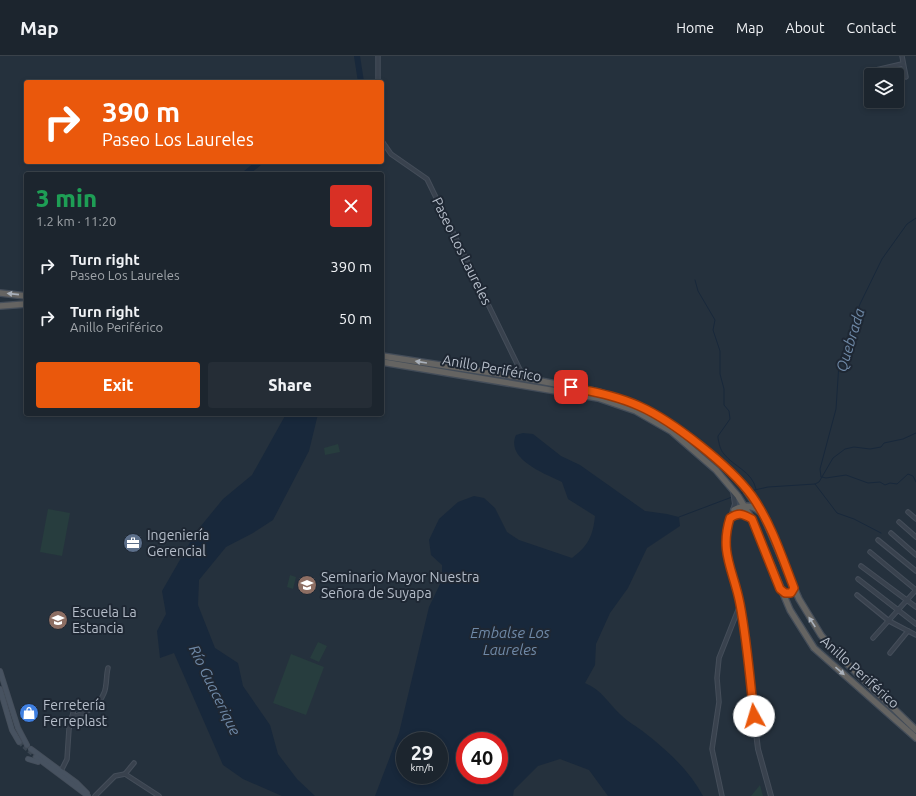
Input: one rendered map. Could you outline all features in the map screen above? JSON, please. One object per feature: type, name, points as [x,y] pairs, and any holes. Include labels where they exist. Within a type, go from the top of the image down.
[{"type":"highway","points":[[0,293],[24,296]]},
{"type":"highway","points":[[0,306],[24,304]]},
{"type":"highway","name":"Anillo Periférico","points":[[384,356],[524,378],[599,392],[638,405],[657,415],[721,463],[734,475],[752,497],[763,515],[794,588],[810,620],[834,652],[916,730]]},
{"type":"highway","name":"Anillo Periférico","points":[[384,362],[598,398],[636,411],[672,431],[716,470],[732,487],[752,519],[780,589],[796,622],[814,648],[916,738]]},
{"type":"highway","points":[[734,510],[744,506],[755,508],[763,515]]},
{"type":"highway","points":[[780,589],[789,594],[794,588]]},
{"type":"main road","points":[[0,671],[18,728],[27,745]]},
{"type":"main road","points":[[0,676],[19,743]]},
{"type":"main road","points":[[0,689],[12,730],[19,743]]},
{"type":"main road","points":[[0,697],[10,734],[19,743]]},
{"type":"main road","points":[[31,749],[61,771],[88,794]]},
{"type":"main road","points":[[88,794],[36,756],[78,788],[88,794],[94,796]]},
{"type":"main road","points":[[28,758],[35,760],[72,787],[78,788]]},
{"type":"street","points":[[378,56],[378,80]]},
{"type":"street","points":[[902,56],[902,64],[906,77]]},
{"type":"street","points":[[885,68],[902,64]]},
{"type":"street","name":"Paseo Los Laureles","points":[[384,144],[391,154],[427,179],[524,378]]},
{"type":"street","points":[[732,487],[735,497],[734,510],[730,518],[725,537],[726,551],[740,604],[758,749],[771,796]]},
{"type":"street","points":[[908,512],[916,519]]},
{"type":"street","points":[[730,518],[739,514],[744,514],[752,519]]},
{"type":"street","points":[[899,522],[916,537]]},
{"type":"street","points":[[891,533],[916,555]]},
{"type":"street","points":[[878,540],[916,571]]},
{"type":"street","points":[[870,552],[916,590],[873,638]]},
{"type":"street","points":[[861,566],[916,607]]},
{"type":"street","points":[[858,579],[916,624]]},
{"type":"street","points":[[857,595],[889,621],[916,635]]},
{"type":"street","points":[[722,796],[712,749],[719,702],[717,678],[719,658],[740,604]]},
{"type":"street","points":[[890,653],[908,631]]},
{"type":"street","points":[[72,717],[88,711],[101,699],[105,691],[105,681],[108,668]]},
{"type":"street","points":[[61,771],[67,759],[72,717],[75,705]]},
{"type":"street","points":[[94,796],[115,776],[125,774],[134,763]]},
{"type":"street","points":[[125,774],[159,796]]},
{"type":"green space","points":[[338,444],[340,452],[325,455],[324,448]]},
{"type":"green space","points":[[48,509],[70,513],[62,556],[40,552]]},
{"type":"green space","points":[[290,575],[296,577],[293,589],[287,587]]},
{"type":"green space","points":[[318,642],[327,646],[319,662],[310,658]]},
{"type":"green space","points":[[291,654],[324,667],[306,715],[273,703]]},
{"type":"green space","points":[[760,785],[763,796],[751,796]]},
{"type":"water","points":[[285,416],[318,416],[309,451],[273,520],[253,533],[226,547],[199,580],[198,605],[215,648],[238,663],[243,686],[270,725],[278,754],[297,779],[315,796],[282,796],[243,779],[223,765],[174,653],[160,658],[157,631],[166,614],[162,591],[196,532],[223,499],[252,475]]},
{"type":"water","name":"Embalse Los Laureles","points":[[523,433],[533,434],[561,456],[580,465],[645,511],[679,517],[680,526],[647,548],[628,588],[610,613],[596,644],[595,665],[585,683],[596,689],[624,718],[670,754],[692,778],[703,796],[608,796],[589,770],[560,759],[538,766],[514,790],[513,796],[375,796],[396,741],[396,784],[448,784],[448,732],[399,732],[429,607],[442,580],[442,565],[431,555],[429,540],[439,519],[458,502],[474,496],[484,498],[495,508],[507,532],[519,540],[572,558],[586,545],[591,535],[595,516],[568,499],[562,482],[537,470],[521,458],[516,451],[514,444],[516,435]]},
{"type":"waterway","name":"Río Guacerique","points":[[357,56],[361,80]]},
{"type":"waterway","name":"Río Guacerique","points":[[248,172],[258,164]]},
{"type":"waterway","name":"Quebrada","points":[[821,477],[820,469],[836,409],[839,363],[860,304],[882,259],[907,224],[916,218]]},
{"type":"waterway","points":[[695,280],[698,291],[715,320],[713,330],[720,351],[720,374],[724,389],[724,405],[729,411],[730,419],[718,436],[720,446],[728,458],[747,473],[756,489]]},
{"type":"waterway","points":[[750,491],[768,487],[815,484],[819,482],[833,458],[845,449],[854,447],[870,449],[881,447],[884,443],[903,439],[916,433]]},
{"type":"waterway","points":[[822,477],[826,478],[846,475],[868,483],[880,482],[885,485],[890,483],[897,484],[908,474],[913,476],[916,482]]},
{"type":"waterway","points":[[815,484],[837,513],[854,519],[881,533]]},
{"type":"waterway","points":[[739,494],[745,492]]},
{"type":"waterway","points":[[679,517],[732,497]]},
{"type":"tunnel","points":[[19,742],[36,757]]},
{"type":"place","name":"Ingeniería Gerencial","points":[[133,543]]},
{"type":"place","name":"Seminario Mayor Nuestra Señora de Suyapa","points":[[307,585]]},
{"type":"place","name":"Escuela La Estancia","points":[[58,620]]},
{"type":"place","name":"Ferretería Ferreplast","points":[[29,713]]},
{"type":"route","points":[[571,387],[599,392],[638,405],[657,415],[721,463],[739,480],[763,515],[794,588],[791,593],[785,593],[780,589],[752,519],[744,514],[735,515],[730,518],[725,537],[726,551],[740,604],[754,716]]}]
